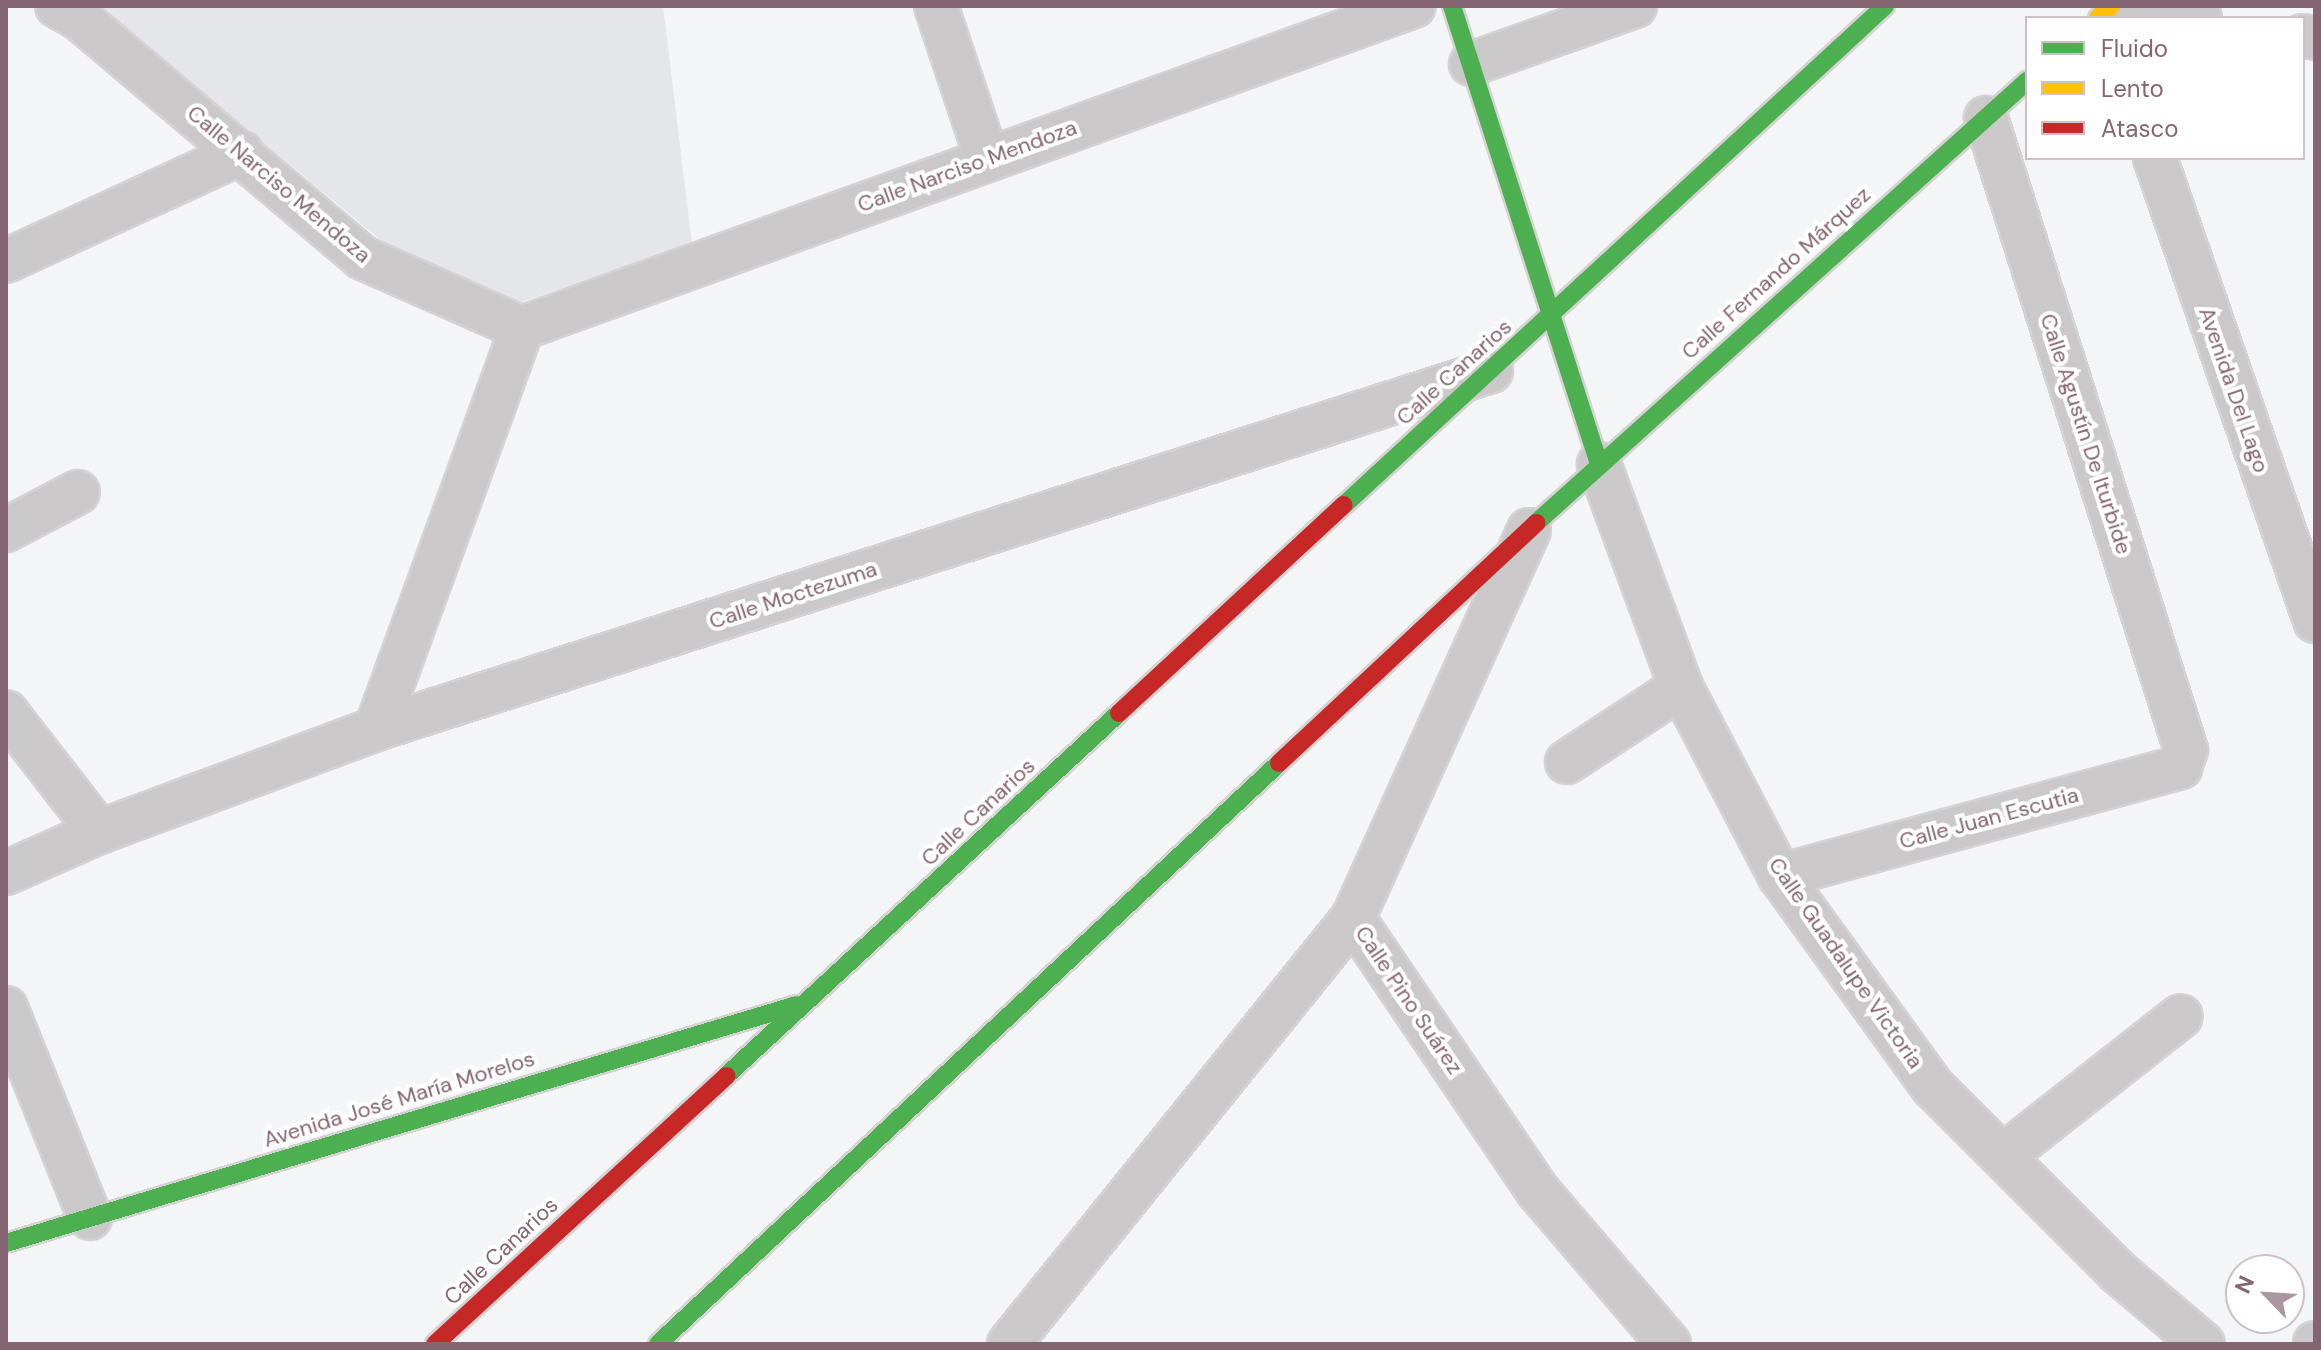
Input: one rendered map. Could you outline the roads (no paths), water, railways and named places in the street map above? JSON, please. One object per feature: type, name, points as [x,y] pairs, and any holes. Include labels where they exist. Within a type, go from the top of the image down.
[{"type":"main road","points":[[1452,6],[1553,315],[1885,6]]},
{"type":"main road","name":"Calle Fernando Márquez","points":[[1599,464],[2025,83]]},
{"type":"main road","name":"Calle Canarios","points":[[435,1344],[1553,315]]},
{"type":"main road","name":"Calle Guadalupe Victoria","points":[[1553,315],[1599,464]]},
{"type":"main road","points":[[658,1344],[1599,464]]},
{"type":"main road","name":"Avenida José María Morelos","points":[[6,1243],[807,1002]]},
{"type":"street","name":"Calle Narciso Mendoza","points":[[57,6],[80,19],[363,258],[522,328],[1414,6]]},
{"type":"street","points":[[936,6],[987,158]]},
{"type":"street","points":[[1471,64],[1635,6]]},
{"type":"street","points":[[2111,12],[2170,16]]},
{"type":"street","name":"Calle Agustín De Iturbide","points":[[1986,118],[2186,750]]},
{"type":"street","points":[[6,261],[241,153]]},
{"type":"street","name":"Avenida Del Lago","points":[[2156,160],[2315,621]]},
{"type":"street","points":[[376,729],[522,328]]},
{"type":"street","name":"Calle Moctezuma","points":[[6,873],[99,832],[376,729],[1491,371]]},
{"type":"street","name":"Calle Guadalupe Victoria","points":[[1599,464],[1681,687],[1780,876],[1933,1087],[2118,1272],[2203,1344]]},
{"type":"street","points":[[6,530],[78,492]]},
{"type":"street","name":"Calle Pino Suárez","points":[[1530,528],[1353,918],[1538,1191],[1669,1344]]},
{"type":"street","points":[[1567,762],[1681,687]]},
{"type":"street","points":[[6,712],[99,832]]},
{"type":"street","name":"Calle Juan Escutia","points":[[1780,876],[2180,767],[2186,750]]},
{"type":"street","points":[[1009,1344],[1353,918]]},
{"type":"street","points":[[6,1008],[90,1218]]},
{"type":"street","points":[[2003,1156],[2181,1016]]}]
